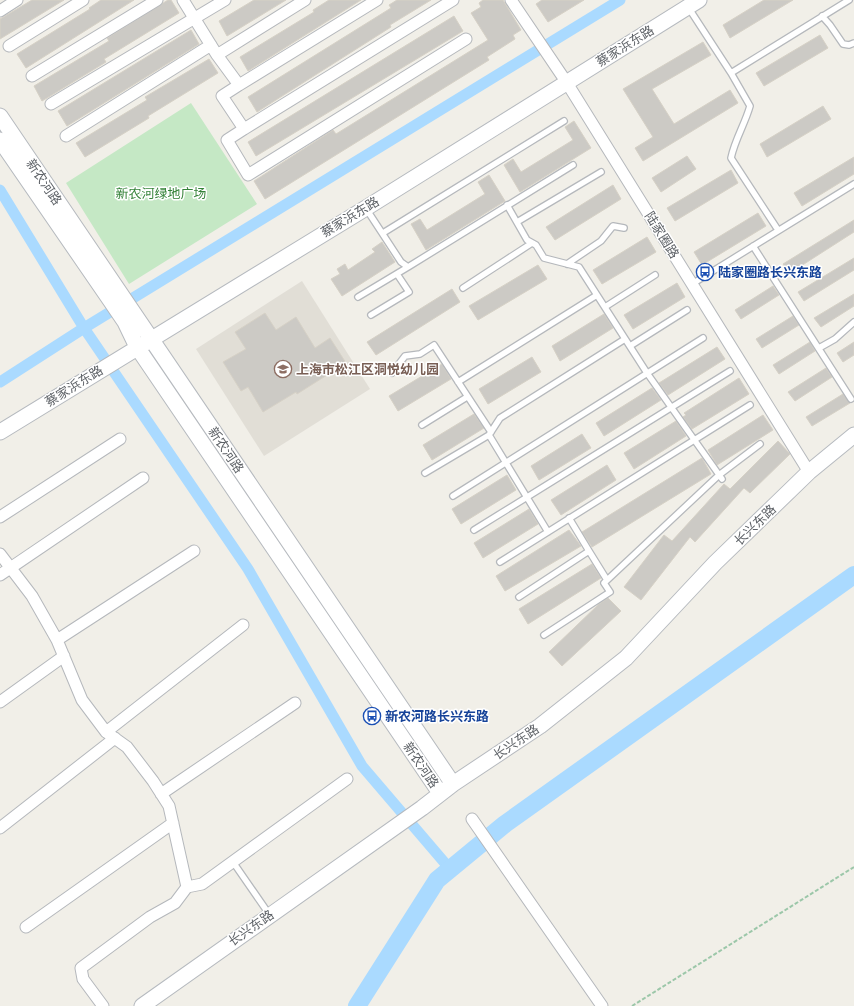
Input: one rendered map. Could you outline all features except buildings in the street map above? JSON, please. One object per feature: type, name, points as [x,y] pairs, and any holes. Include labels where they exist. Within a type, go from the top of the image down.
[{"type":"street","points":[[0,11],[17,0]]},
{"type":"street","points":[[9,46],[83,0]]},
{"type":"street","points":[[32,76],[157,0]]},
{"type":"street","points":[[183,0],[239,86]]},
{"type":"street","points":[[51,104],[225,0]]},
{"type":"street","points":[[217,54],[306,0]]},
{"type":"street","points":[[244,129],[222,96],[378,0]]},
{"type":"street","points":[[454,0],[227,140],[248,175],[466,39]]},
{"type":"street","name":"陆家圈路","points":[[512,0],[567,83],[809,472]]},
{"type":"street","name":"蔡家浜东路","points":[[0,432],[366,208],[693,3]]},
{"type":"street","points":[[66,136],[211,45]]},
{"type":"street","name":"新农河路","points":[[0,116],[130,320],[150,339],[453,784]]},
{"type":"street","name":"新农河路","points":[[0,140],[115,297]]},
{"type":"street","name":"新农河路","points":[[130,320],[137,347],[440,793]]},
{"type":"street","name":"长兴东路","points":[[142,1006],[422,808],[440,793],[540,726],[626,658],[715,563],[809,472],[854,435]]},
{"type":"street","points":[[0,516],[120,439]]},
{"type":"street","points":[[0,574],[143,478]]},
{"type":"street","points":[[57,640],[194,551]]},
{"type":"street","points":[[0,554],[32,596],[57,640],[82,700],[111,735],[127,747],[169,806],[187,887]]},
{"type":"street","points":[[0,828],[243,625]]},
{"type":"street","points":[[0,702],[64,656]]},
{"type":"street","points":[[161,794],[295,702]]},
{"type":"street","points":[[103,1006],[83,979],[80,968],[150,917],[175,903],[187,887],[202,884],[347,779]]},
{"type":"street","points":[[472,819],[514,877],[602,1006]]},
{"type":"street","points":[[26,926],[173,823]]},
{"type":"lane","points":[[731,73],[848,0]]},
{"type":"lane","points":[[693,3],[750,106],[745,121],[735,140],[731,158],[778,230]]},
{"type":"lane","points":[[822,16],[843,44],[854,43]]},
{"type":"lane","points":[[383,233],[564,121]]},
{"type":"lane","points":[[358,297],[573,164]]},
{"type":"lane","points":[[517,222],[601,172]]},
{"type":"lane","points":[[692,284],[854,184]]},
{"type":"lane","points":[[507,206],[527,240],[536,245],[544,258],[579,267],[647,372],[721,477]]},
{"type":"lane","points":[[366,208],[401,262],[408,267]]},
{"type":"lane","points":[[567,264],[601,241],[613,226],[624,228]]},
{"type":"lane","points":[[463,288],[532,243]]},
{"type":"lane","points":[[753,246],[852,399]]},
{"type":"lane","points":[[372,315],[409,292],[397,274]]},
{"type":"lane","points":[[604,307],[655,275]]},
{"type":"lane","points":[[458,382],[597,295]]},
{"type":"lane","points":[[630,346],[687,310]]},
{"type":"lane","points":[[819,348],[835,339],[854,322]]},
{"type":"lane","points":[[453,496],[702,338]]},
{"type":"lane","points":[[425,473],[490,434],[500,418],[625,339]]},
{"type":"lane","points":[[392,373],[405,356],[420,354],[434,346],[490,434],[548,532]]},
{"type":"lane","points":[[474,530],[730,371]]},
{"type":"lane","points":[[422,425],[467,397]]},
{"type":"lane","points":[[500,562],[750,405]]},
{"type":"lane","points":[[544,635],[610,592],[604,583],[607,580],[721,477],[760,444]]},
{"type":"lane","points":[[569,518],[607,580]]},
{"type":"lane","points":[[519,597],[589,551]]},
{"type":"lane","points":[[232,862],[270,915]]},
{"type":"path","points":[[632,1006],[854,867]]},
{"type":"shaded area","name":"上海市松江区洞悦幼儿园","points":[[302,281],[370,389],[264,456],[196,349]]},
{"type":"green space","name":"新农河绿地广场","points":[[191,103],[257,204],[129,284],[66,183]]},
{"type":"waterway","points":[[0,382],[84,328],[620,0]]},
{"type":"waterway","points":[[0,190],[84,328],[248,569],[362,766],[450,869]]},
{"type":"waterway","points":[[357,1006],[437,880],[505,824],[854,575]]},
{"type":"place","name":"陆家圈路长兴东路","points":[[705,272]]},
{"type":"place","name":"上海市松江区洞悦幼儿园","points":[[283,369]]},
{"type":"place","name":"新农河路长兴东路","points":[[372,716]]}]
